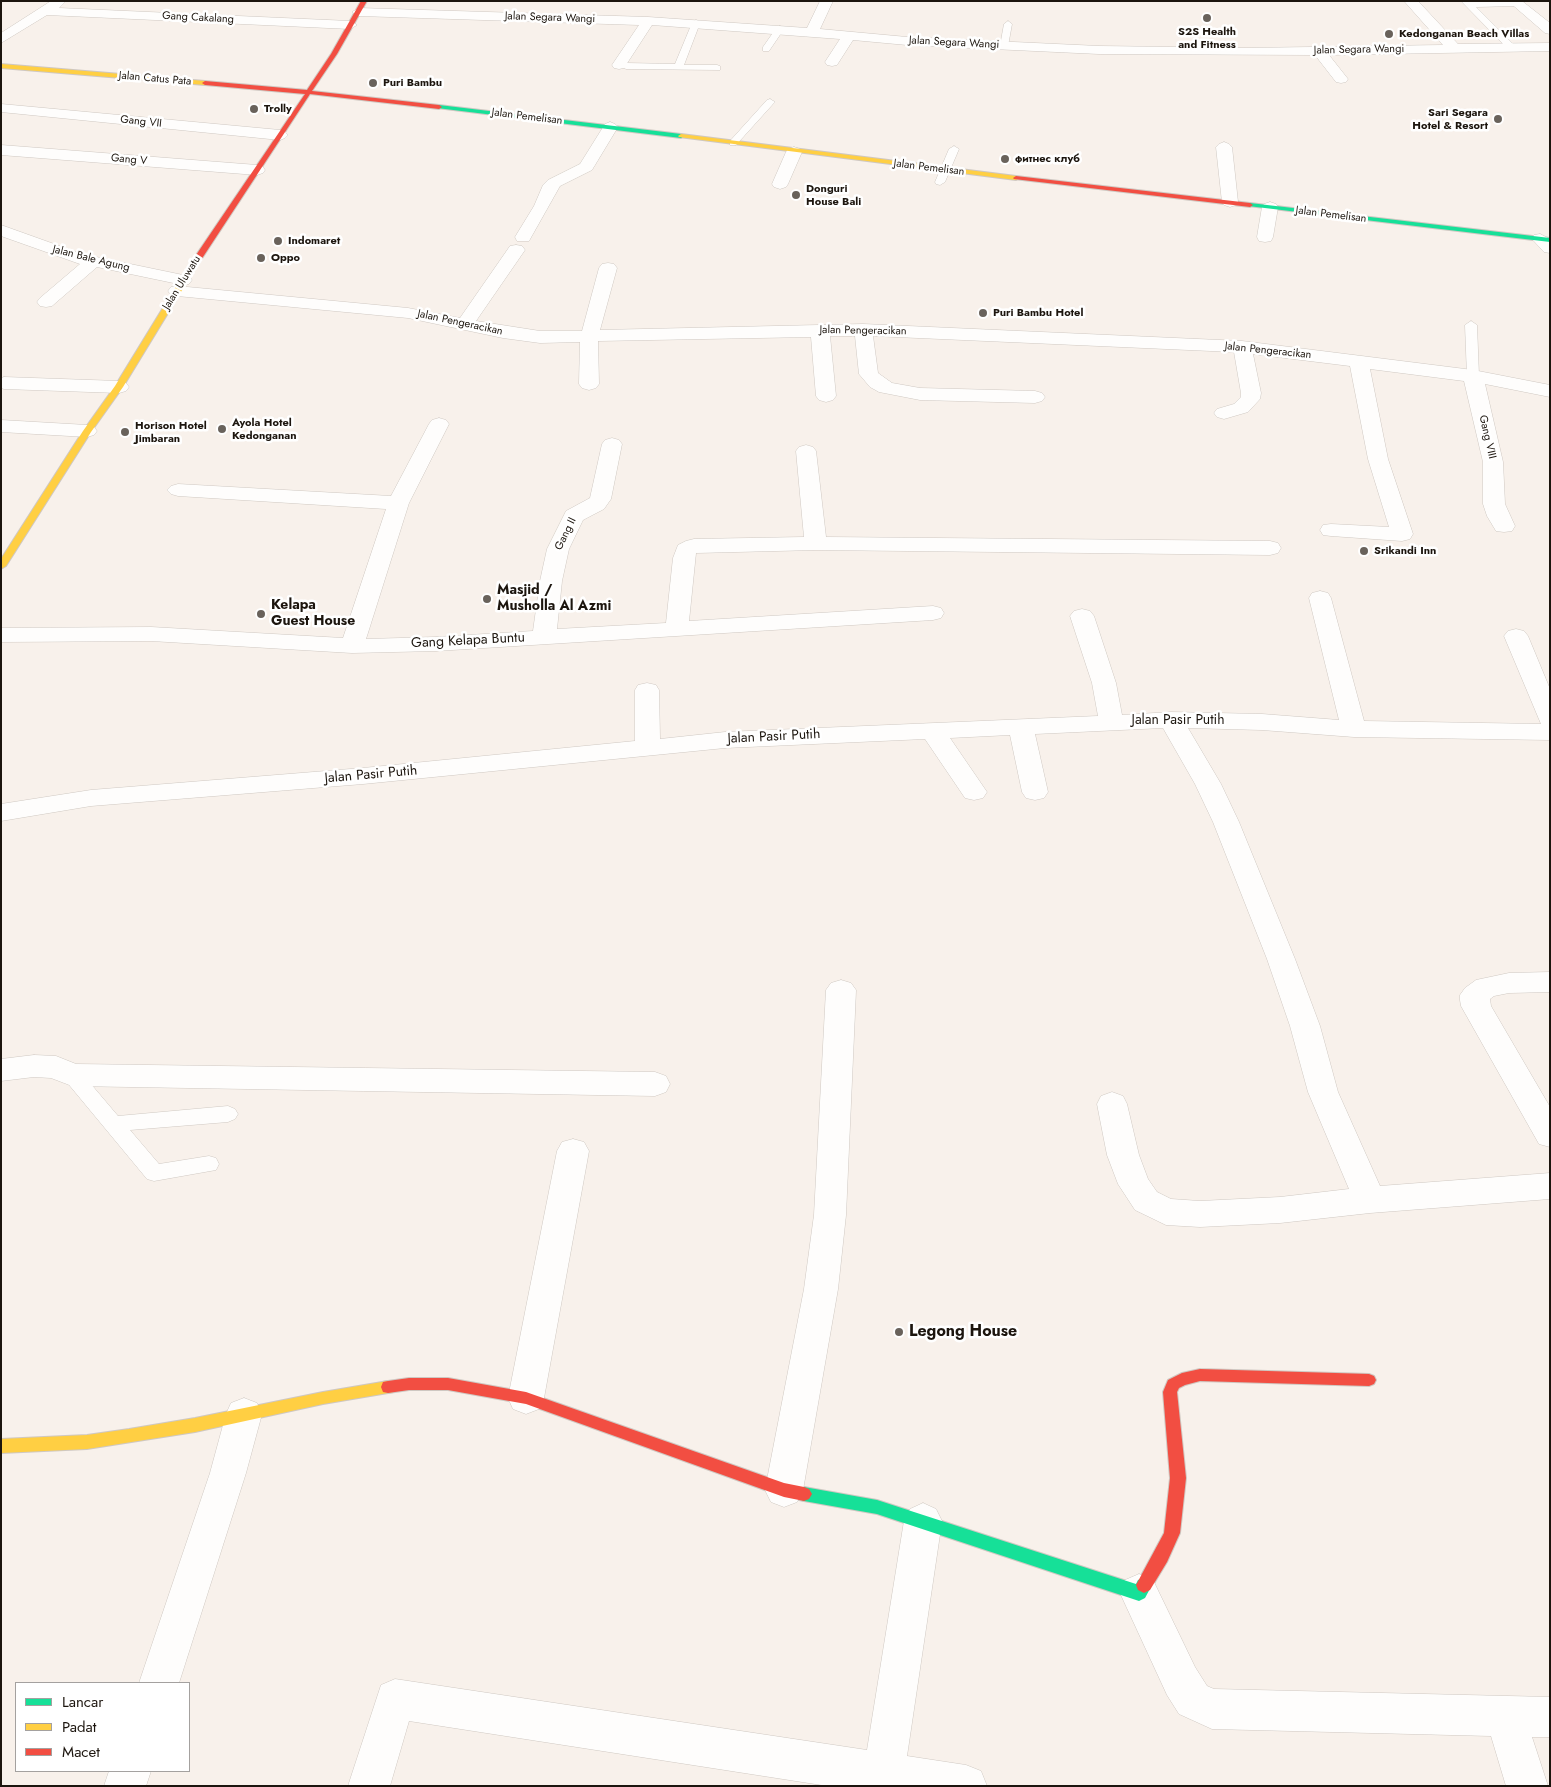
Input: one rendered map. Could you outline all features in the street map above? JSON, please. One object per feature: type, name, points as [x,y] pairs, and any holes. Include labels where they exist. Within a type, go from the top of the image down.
[{"type":"street","points":[[1,39],[59,1]]},
{"type":"street","points":[[513,16],[518,1]]},
{"type":"street","points":[[811,32],[827,1]]},
{"type":"street","points":[[1410,1],[1453,47]]},
{"type":"street","points":[[1515,2],[1550,30]]},
{"type":"street","name":"Jalan Segara Wangi","points":[[341,8],[361,7],[513,16],[696,23],[849,36],[1004,46],[1246,52],[1453,47],[1550,47]]},
{"type":"street","name":"Jalan Uluwatu","points":[[1,566],[87,431],[119,387],[180,286],[308,92],[361,7]]},
{"type":"street","name":"Gang Cakalang","points":[[46,11],[350,26]]},
{"type":"street","points":[[623,65],[648,21]]},
{"type":"street","points":[[1,26],[19,28]]},
{"type":"street","points":[[832,62],[849,36]]},
{"type":"street","points":[[1319,51],[1341,79]]},
{"type":"street","name":"Jalan Catus Pata","points":[[1,66],[308,92]]},
{"type":"street","name":"Jalan Pemelisan","points":[[308,92],[610,126],[794,152],[1230,202],[1547,242]]},
{"type":"street","name":"Gang VII","points":[[1,108],[280,135]]},
{"type":"street","points":[[465,324],[519,244],[542,206],[549,188],[554,183],[586,167],[610,126]]},
{"type":"street","points":[[1224,147],[1230,202]]},
{"type":"street","name":"Gang V","points":[[1,150],[257,170]]},
{"type":"street","points":[[780,184],[794,152]]},
{"type":"street","points":[[1265,237],[1270,207]]},
{"type":"street","name":"Jalan Bale Agung","points":[[1,230],[46,248],[180,286]]},
{"type":"street","points":[[46,302],[93,262]]},
{"type":"street","points":[[589,384],[589,337],[608,268]]},
{"type":"street","name":"Jalan Pengeracikan","points":[[180,286],[408,313],[523,335],[589,337],[681,332],[863,330],[1242,347],[1474,376],[1550,391]]},
{"type":"street","points":[[820,330],[826,396]]},
{"type":"street","points":[[863,330],[869,374],[877,383],[886,388],[920,394],[1035,397]]},
{"type":"street","points":[[1224,413],[1241,408],[1250,399],[1251,393],[1242,347]]},
{"type":"street","points":[[1331,530],[1402,534],[1378,459],[1360,362]]},
{"type":"street","name":"Gang VIII","points":[[1474,376],[1493,462],[1494,504],[1504,526]]},
{"type":"street","points":[[4,384],[119,387]]},
{"type":"street","points":[[352,646],[398,503],[439,424]]},
{"type":"street","points":[[1,426],[87,431]]},
{"type":"street","name":"Gang II","points":[[544,637],[551,581],[558,549],[574,516],[596,504],[600,498],[612,444]]},
{"type":"street","points":[[806,451],[816,543]]},
{"type":"street","points":[[178,490],[398,503]]},
{"type":"street","points":[[677,628],[684,558],[688,548],[696,546],[816,543],[1270,548]]},
{"type":"street","points":[[1320,598],[1354,729]]},
{"type":"street","name":"Gang Kelapa Buntu","points":[[1,635],[151,634],[352,646],[471,643],[677,628],[933,613]]},
{"type":"street","points":[[1082,616],[1104,683],[1111,722]]},
{"type":"street","points":[[1516,636],[1550,719]]},
{"type":"street","points":[[647,690],[648,748]]},
{"type":"street","points":[[1171,720],[1208,784],[1226,822],[1281,959],[1305,1026],[1323,1092],[1370,1200]]},
{"type":"street","name":"Jalan Pasir Putih","points":[[1,813],[91,798],[364,776],[725,740],[1171,720],[1262,722],[1354,729],[1550,732]]},
{"type":"street","points":[[1020,726],[1035,792]]},
{"type":"street","points":[[932,730],[974,792]]},
{"type":"street","points":[[1550,982],[1509,983],[1486,987],[1475,996],[1475,1000],[1476,1006],[1550,1135]]},
{"type":"street","points":[[784,1490],[821,1289],[830,1215],[841,990]]},
{"type":"street","points":[[1,1070],[34,1066],[56,1067],[72,1075],[655,1084]]},
{"type":"street","points":[[1112,1104],[1123,1154],[1134,1184],[1146,1201],[1166,1212],[1200,1214],[1280,1210],[1370,1200],[1550,1186]]},
{"type":"street","points":[[526,1398],[573,1151]]},
{"type":"street","points":[[1139,1593],[1172,1533],[1178,1478],[1170,1392],[1173,1384],[1182,1379],[1200,1375],[1369,1380]]},
{"type":"street","points":[[1,1446],[86,1442],[195,1425],[324,1398],[409,1384],[448,1384],[526,1398],[784,1490],[877,1506],[1139,1593],[1181,1681],[1194,1700],[1212,1709],[1550,1717]]},
{"type":"street","points":[[159,1682],[228,1473],[244,1414]]},
{"type":"street","points":[[883,1779],[923,1521]]},
{"type":"street","points":[[369,1786],[395,1699],[883,1779],[966,1786]]},
{"type":"street","points":[[1505,1715],[1527,1786]]},
{"type":"street","points":[[125,1786],[130,1772]]},
{"type":"lane","points":[[1466,3],[1515,2]]},
{"type":"lane","points":[[1466,3],[1511,47]]},
{"type":"lane","points":[[678,67],[696,23]]},
{"type":"lane","points":[[1004,46],[1008,24]]},
{"type":"lane","points":[[766,49],[780,29]]},
{"type":"lane","points":[[623,65],[717,68]]},
{"type":"lane","points":[[733,143],[770,102]]},
{"type":"lane","points":[[940,182],[954,149]]},
{"type":"lane","points":[[1471,325],[1474,376]]},
{"type":"lane","points":[[72,1075],[154,1173],[209,1164]]},
{"type":"lane","points":[[113,1124],[228,1114]]},
{"type":"traffic: fast","points":[[439,107],[681,136]]},
{"type":"traffic: fast","points":[[1250,205],[1550,240]]},
{"type":"traffic: fast","points":[[804,1494],[877,1507],[1139,1593],[1144,1585]]},
{"type":"traffic: slow","points":[[1,66],[205,83]]},
{"type":"traffic: slow","points":[[681,136],[1016,178]]},
{"type":"traffic: slow","points":[[1,566],[87,431],[119,387],[194,264]]},
{"type":"traffic: slow","points":[[1,1446],[87,1442],[129,1436],[388,1387]]},
{"type":"traffic: jam","points":[[194,264],[334,54],[364,1]]},
{"type":"traffic: jam","points":[[205,83],[308,92],[439,107]]},
{"type":"traffic: jam","points":[[1016,178],[1250,205]]},
{"type":"traffic: jam","points":[[1144,1585],[1161,1557],[1172,1533],[1178,1478],[1170,1392],[1173,1384],[1182,1379],[1200,1375],[1369,1380]]},
{"type":"traffic: jam","points":[[388,1387],[409,1384],[448,1384],[526,1398],[784,1490],[804,1494]]},
{"type":"place","name":"S2S Health and Fitness","points":[[1207,18]]},
{"type":"place","name":"Kedonganan Beach Villas","points":[[1389,34]]},
{"type":"place","name":"Puri Bambu","points":[[373,83]]},
{"type":"place","name":"Trolly","points":[[254,109]]},
{"type":"place","name":"Sari Segara Hotel & Resort","points":[[1498,119]]},
{"type":"place","name":"фитнес клуб","points":[[1005,159]]},
{"type":"place","name":"Donguri House Bali","points":[[796,195]]},
{"type":"place","name":"Indomaret","points":[[278,241]]},
{"type":"place","name":"Oppo","points":[[261,258]]},
{"type":"place","name":"Puri Bambu Hotel","points":[[983,313]]},
{"type":"place","name":"Ayola Hotel Kedonganan","points":[[222,429]]},
{"type":"place","name":"Horison Hotel Jimbaran","points":[[125,432]]},
{"type":"place","name":"Srikandi Inn","points":[[1364,551]]},
{"type":"place","name":"Masjid / Musholla Al Azmi","points":[[487,599]]},
{"type":"place","name":"Kelapa Guest House","points":[[261,614]]},
{"type":"place","name":"Legong House","points":[[899,1332]]}]
